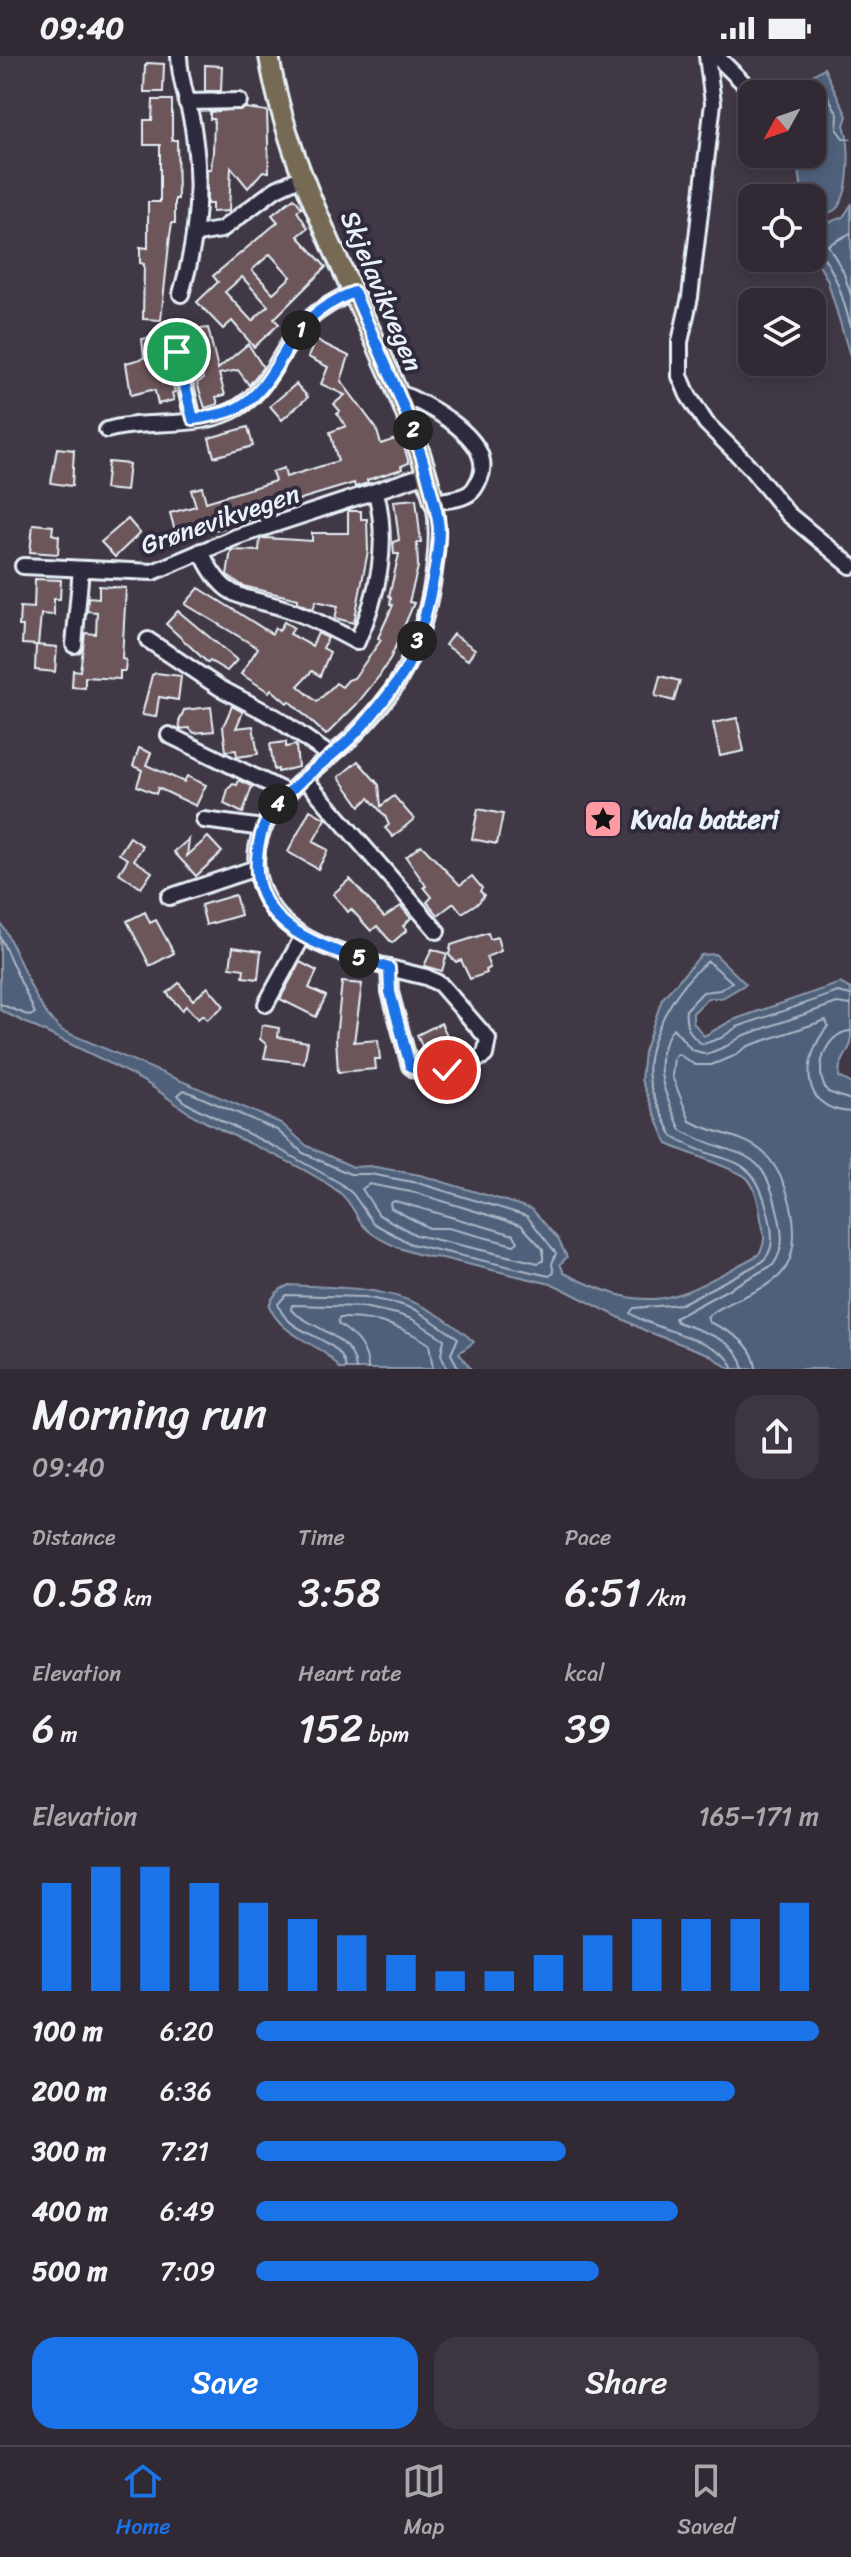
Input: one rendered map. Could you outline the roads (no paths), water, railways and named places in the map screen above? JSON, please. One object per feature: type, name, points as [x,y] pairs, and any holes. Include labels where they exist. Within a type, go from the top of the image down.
[{"type":"main road","name":"Skjelavikvegen","points":[[269,56],[280,103],[304,176],[412,423],[434,502]]},
{"type":"street","points":[[179,56],[180,82],[194,133],[197,234],[181,294]]},
{"type":"street","points":[[707,56],[713,103],[690,297],[680,342],[680,376],[706,423],[748,465],[780,506],[851,566]]},
{"type":"street","points":[[716,56],[741,80]]},
{"type":"street","points":[[186,102],[239,101]]},
{"type":"street","points":[[197,234],[221,230],[276,189],[304,176]]},
{"type":"street","points":[[107,430],[125,425],[156,426],[238,408],[258,391],[305,323],[336,299],[354,292]]},
{"type":"street","points":[[175,342],[193,419]]},
{"type":"street","points":[[397,392],[426,403],[473,442],[482,458],[482,473],[474,490],[465,496],[434,502]]},
{"type":"street","name":"Grønevikvegen","points":[[23,566],[153,572],[201,551],[427,474]]},
{"type":"street","points":[[201,551],[220,583],[232,594],[293,611],[357,642],[370,614],[380,572],[382,526],[376,492]]},
{"type":"street","name":"Skjelavikvegen","points":[[389,968],[390,992],[410,1066],[419,1073],[447,1070],[482,1057],[488,1049],[488,1039],[436,981],[389,968],[287,927],[274,914],[264,897],[256,868],[263,828],[272,810],[375,711],[403,674],[419,634],[439,530],[434,502]]},
{"type":"street","points":[[74,645],[81,569]]},
{"type":"street","points":[[148,640],[220,688],[286,724],[331,756]]},
{"type":"street","points":[[169,735],[288,793]]},
{"type":"street","points":[[305,779],[437,931]]},
{"type":"street","points":[[204,820],[263,828]]},
{"type":"street","points":[[169,897],[256,868]]},
{"type":"street","points":[[266,1004],[303,936]]},
{"type":"water","points":[[824,68],[847,116],[844,125],[848,144],[845,192],[836,209],[826,215],[826,184],[801,184],[796,168],[826,168],[826,80],[805,80]]},
{"type":"water","points":[[851,205],[851,359],[823,272],[826,272],[826,224],[843,217]]},
{"type":"water","points":[[0,922],[43,1008],[63,1031],[281,1123],[307,1146],[353,1167],[370,1166],[420,1175],[532,1209],[558,1239],[567,1257],[560,1264],[564,1273],[621,1296],[643,1299],[664,1298],[705,1283],[758,1255],[764,1238],[757,1198],[747,1178],[667,1144],[641,1080],[644,1052],[662,999],[701,955],[715,954],[746,984],[722,998],[708,998],[693,1013],[693,1022],[704,1036],[733,1020],[840,983],[851,989],[851,1044],[840,1066],[839,1077],[851,1083],[851,1369],[730,1369],[708,1354],[646,1331],[555,1285],[422,1255],[385,1241],[366,1228],[346,1199],[323,1181],[191,1114],[126,1071],[0,1010]]},
{"type":"water","points":[[289,1285],[366,1290],[409,1300],[430,1310],[474,1342],[459,1353],[471,1369],[340,1369],[332,1359],[293,1334],[276,1318],[270,1302],[276,1293]]},
{"type":"place","name":"Kvala batteri","points":[[603,819]]}]
